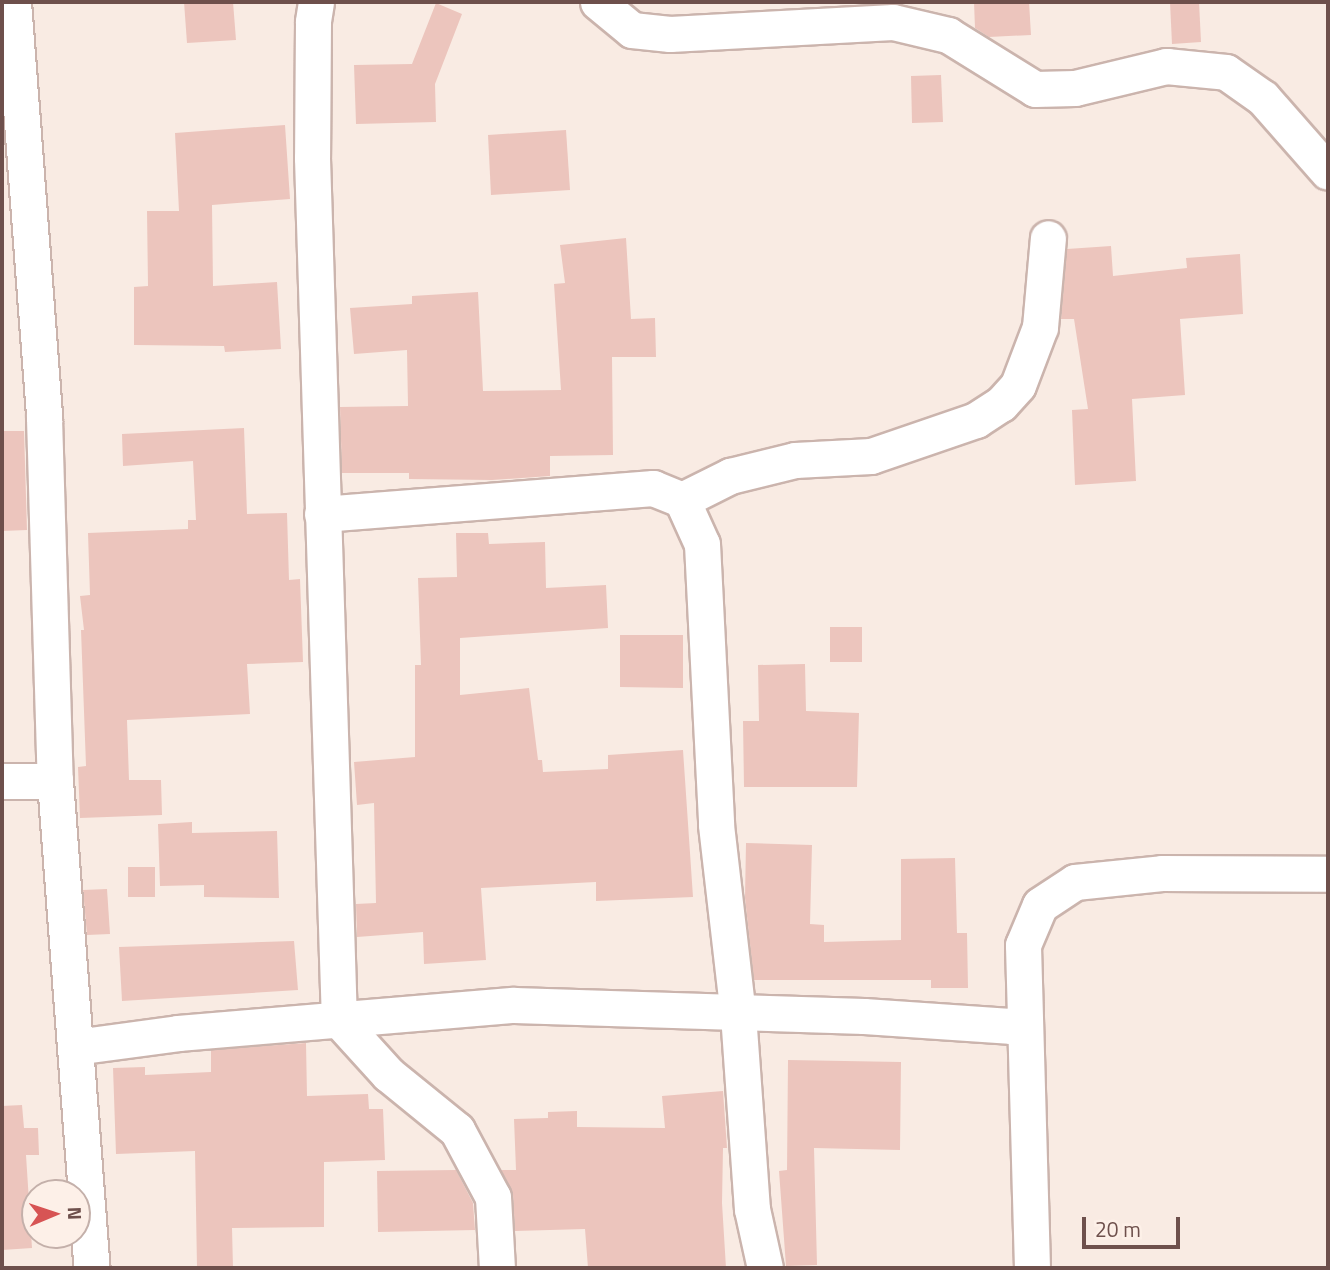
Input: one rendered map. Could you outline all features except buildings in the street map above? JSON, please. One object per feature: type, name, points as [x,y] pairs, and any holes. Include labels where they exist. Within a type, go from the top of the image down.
[{"type":"street","points":[[13,2],[44,418],[55,781],[92,1268]]},
{"type":"street","points":[[316,2],[313,22],[312,158],[339,1020],[388,1074],[457,1130],[493,1198],[497,1268]]},
{"type":"street","points":[[598,2],[632,30],[670,34],[893,22],[948,35],[1034,89],[1075,88],[1166,66],[1226,72],[1263,99],[1328,172]]},
{"type":"street","points":[[682,500],[730,477],[796,460],[871,456],[976,420],[1001,404],[1018,385],[1040,327],[1048,238]]},
{"type":"street","points":[[322,514],[653,488],[682,500],[702,544],[716,825],[738,1014],[752,1209],[765,1268]]},
{"type":"street","points":[[2,781],[55,781]]},
{"type":"street","points":[[1032,1268],[1023,945],[1040,905],[1075,882],[1162,873],[1328,874]]},
{"type":"street","points":[[75,1047],[178,1033],[514,1005],[864,1016],[1026,1027]]}]
